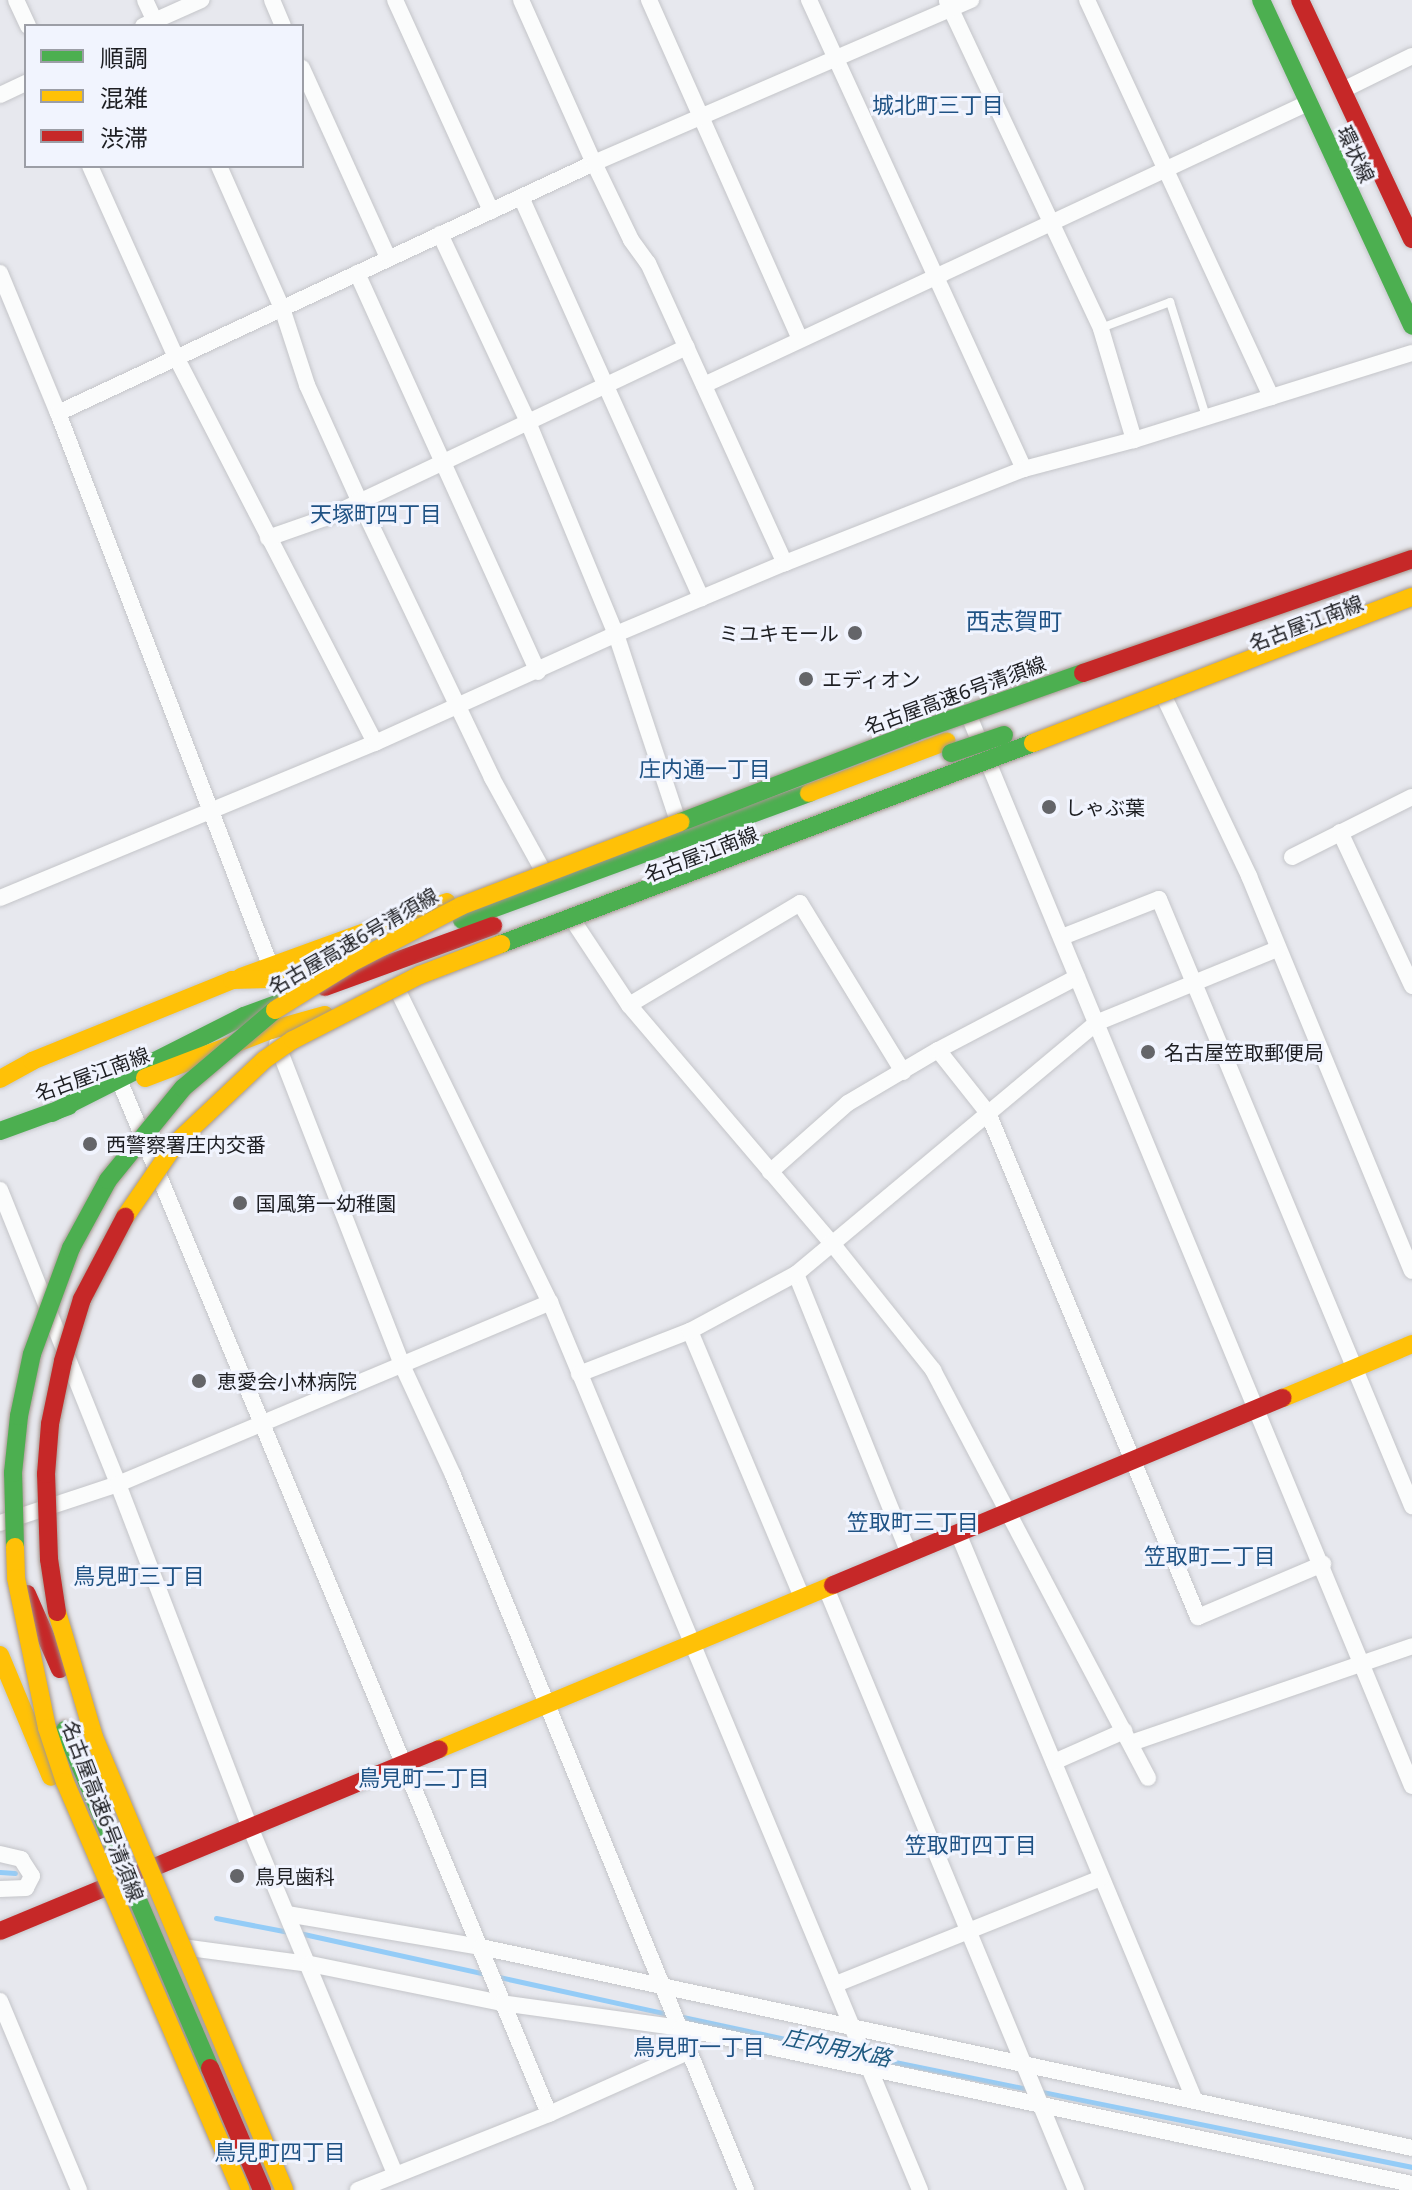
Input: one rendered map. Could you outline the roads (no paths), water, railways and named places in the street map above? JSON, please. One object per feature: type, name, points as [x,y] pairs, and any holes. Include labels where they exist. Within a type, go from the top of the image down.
[{"type":"main road","name":"環状線","points":[[1261,0],[1412,326]]},
{"type":"main road","name":"環状線","points":[[1300,0],[1412,239]]},
{"type":"main road","name":"名古屋江南線","points":[[1,1072],[270,965],[678,822],[969,716],[1161,641],[1412,552]]},
{"type":"main road","name":"名古屋高速6号清須線","points":[[241,2190],[65,1782],[40,1698],[16,1578],[13,1473],[19,1416],[32,1354],[71,1248],[108,1180],[183,1088],[263,1019],[351,963],[461,906],[915,732],[1412,559]]},
{"type":"main road","points":[[52,1113],[244,1016],[434,938],[1082,688],[1285,618],[1412,569]]},
{"type":"main road","name":"名古屋高速6号清須線","points":[[285,2190],[77,1688],[55,1602],[46,1503],[50,1424],[63,1361],[82,1299],[108,1244],[176,1143],[235,1084],[293,1040],[420,975],[1306,640],[1412,594]]},
{"type":"main road","points":[[1,1072],[232,980],[304,978],[713,846],[951,753],[1412,594]]},
{"type":"main road","name":"名古屋江南線","points":[[0,1131],[271,1030],[399,993],[1166,701],[1412,603]]},
{"type":"main road","points":[[0,1931],[1412,1344]]},
{"type":"main road","points":[[0,1530],[185,1954]]},
{"type":"main road","points":[[0,1579],[262,2190]]},
{"type":"main road","points":[[0,1655],[227,2190]]},
{"type":"main road","points":[[199,2128],[234,2190]]},
{"type":"street","points":[[16,0],[27,24]]},
{"type":"street","points":[[145,0],[152,24],[201,0]]},
{"type":"street","points":[[272,0],[282,24]]},
{"type":"street","points":[[395,0],[491,211]]},
{"type":"street","points":[[521,0],[631,240],[648,263],[785,563]]},
{"type":"street","points":[[649,0],[800,339]]},
{"type":"street","points":[[809,0],[1024,469]]},
{"type":"street","points":[[58,413],[594,163],[837,60],[949,4],[971,0]]},
{"type":"street","points":[[1087,0],[1271,397]]},
{"type":"street","points":[[949,4],[1101,329],[1134,440]]},
{"type":"street","points":[[1343,90],[1412,56]]},
{"type":"street","points":[[304,72],[388,258]]},
{"type":"street","points":[[0,95],[24,84]]},
{"type":"street","points":[[704,385],[1308,103]]},
{"type":"street","points":[[91,168],[176,357],[375,743]]},
{"type":"street","points":[[220,168],[282,308],[307,385],[359,500],[492,778],[542,869]]},
{"type":"street","points":[[521,197],[701,598]]},
{"type":"street","points":[[440,234],[528,422],[616,634],[678,822]]},
{"type":"street","points":[[0,273],[58,413],[270,965]]},
{"type":"street","points":[[357,273],[538,672]]},
{"type":"street","points":[[268,538],[325,518],[687,347]]},
{"type":"street","points":[[0,898],[375,743],[701,598],[1024,469],[1134,440],[1412,353]]},
{"type":"street","points":[[1166,701],[1249,876],[1412,1271]]},
{"type":"street","points":[[969,716],[993,767],[1096,1023],[1364,1662],[1412,1786]]},
{"type":"street","points":[[1292,857],[1412,797]]},
{"type":"street","points":[[1340,832],[1412,986]]},
{"type":"street","points":[[1062,937],[1159,899],[1412,1506]]},
{"type":"street","points":[[629,1005],[800,903],[903,1072]]},
{"type":"street","points":[[576,925],[629,1005],[831,1242],[933,1370],[1148,1778]]},
{"type":"street","points":[[579,1374],[690,1331],[796,1274],[1096,1023],[1277,949]]},
{"type":"street","points":[[770,1172],[848,1103],[938,1050],[1077,977]]},
{"type":"street","points":[[399,993],[550,1302],[920,2190]]},
{"type":"street","points":[[271,1030],[402,1365],[453,1475],[665,1985],[746,2190]]},
{"type":"street","points":[[938,1050],[988,1113],[1198,1617],[1323,1564]]},
{"type":"street","points":[[122,1087],[549,2114]]},
{"type":"street","points":[[0,1190],[118,1484],[250,1827],[310,1964],[395,2174]]},
{"type":"street","points":[[796,1274],[909,1553]]},
{"type":"street","points":[[0,1523],[118,1484],[550,1302]]},
{"type":"street","points":[[690,1331],[802,1598]]},
{"type":"street","points":[[958,1533],[1195,2101]]},
{"type":"street","points":[[826,1588],[1076,2190]]},
{"type":"street","points":[[1054,1762],[1412,1646]]},
{"type":"street","points":[[0,1854],[21,1859],[32,1876],[26,1888],[0,1889]]},
{"type":"street","points":[[836,1984],[970,1933],[1101,1878]]},
{"type":"street","points":[[287,1914],[481,1947],[665,1985],[855,2030],[990,2055],[1027,2068],[1412,2148]]},
{"type":"street","points":[[185,1954],[310,1964],[501,2003],[681,2028],[870,2067],[1044,2108],[1412,2184]]},
{"type":"street","points":[[0,2001],[79,2190]]},
{"type":"street","points":[[358,2190],[549,2114],[690,2051]]},
{"type":"lane","points":[[1101,329],[1170,302],[1206,416]]},
{"type":"waterway","name":"庄内用水路","points":[[0,1872],[15,1873]]},
{"type":"waterway","name":"庄内用水路","points":[[216,1918],[289,1932]]},
{"type":"waterway","name":"庄内用水路","points":[[299,1933],[668,2014]]},
{"type":"waterway","name":"庄内用水路","points":[[678,2016],[860,2055]]},
{"type":"waterway","name":"庄内用水路","points":[[870,2057],[1412,2167]]},
{"type":"place","name":"ミユキモール","points":[[855,633]]},
{"type":"place","name":"エディオン","points":[[806,679]]},
{"type":"place","name":"しゃぶ葉","points":[[1049,807]]},
{"type":"place","name":"名古屋笠取郵便局","points":[[1148,1052]]},
{"type":"place","name":"西警察署庄内交番","points":[[90,1144]]},
{"type":"place","name":"国風第一幼稚園","points":[[240,1203]]},
{"type":"place","name":"恵愛会小林病院","points":[[199,1381]]},
{"type":"place","name":"鳥見歯科","points":[[237,1876]]},
{"type":"district","name":"城北町三丁目","points":[[938,105]]},
{"type":"district","name":"天塚町四丁目","points":[[376,514]]},
{"type":"district","name":"西志賀町","points":[[1014,621]]},
{"type":"district","name":"庄内通一丁目","points":[[705,769]]},
{"type":"district","name":"笠取町三丁目","points":[[913,1522]]},
{"type":"district","name":"笠取町二丁目","points":[[1210,1556]]},
{"type":"district","name":"鳥見町三丁目","points":[[139,1576]]},
{"type":"district","name":"鳥見町二丁目","points":[[424,1778]]},
{"type":"district","name":"笠取町四丁目","points":[[971,1845]]},
{"type":"district","name":"鳥見町一丁目","points":[[699,2047]]},
{"type":"district","name":"鳥見町四丁目","points":[[280,2152]]}]
